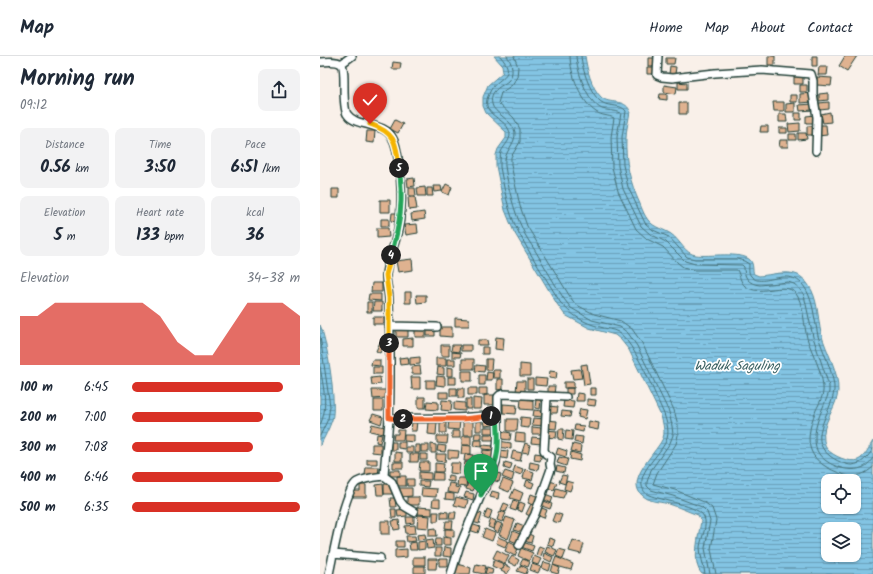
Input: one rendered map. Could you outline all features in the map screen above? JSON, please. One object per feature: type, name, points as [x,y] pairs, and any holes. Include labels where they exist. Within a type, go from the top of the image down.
[{"type":"street","points":[[341,64],[352,56]]},
{"type":"street","points":[[658,56],[658,75],[662,77],[672,78],[762,70],[811,74],[817,117],[816,151]]},
{"type":"street","points":[[320,62],[337,62],[341,64],[344,68],[343,88],[347,114],[352,119],[360,123],[381,128],[390,134],[394,141],[398,158],[402,203],[398,229],[386,275],[389,298],[389,418],[384,476]]},
{"type":"street","points":[[389,326],[438,326]]},
{"type":"street","points":[[451,574],[459,548],[496,462],[498,437],[498,397],[500,395],[566,397]]},
{"type":"street","points":[[520,546],[535,514],[551,469],[551,457],[546,454],[544,450],[547,397]]},
{"type":"street","points":[[389,418],[450,419],[497,416]]},
{"type":"street","points":[[329,574],[342,517],[352,486],[357,482],[384,476],[392,482],[400,501],[404,506],[414,512]]},
{"type":"street","points":[[333,554],[380,558]]},
{"type":"water","name":"Waduk Saguling","points":[[494,56],[585,56],[590,78],[601,97],[608,101],[624,104],[630,111],[626,135],[627,164],[636,196],[650,223],[671,234],[692,254],[732,255],[746,257],[752,263],[754,274],[759,276],[789,273],[800,276],[808,284],[817,306],[821,333],[838,384],[837,397],[825,428],[824,441],[826,447],[830,452],[837,456],[846,460],[854,461],[863,457],[873,441],[873,574],[702,574],[697,563],[696,556],[701,521],[698,515],[669,504],[648,499],[639,492],[637,485],[638,477],[662,440],[664,434],[661,416],[629,350],[615,335],[589,328],[565,315],[514,232],[505,210],[496,166],[496,155],[498,149],[506,138],[506,132],[486,113],[483,106],[483,97],[488,85],[503,72],[502,65]]},
{"type":"water","points":[[320,325],[326,344],[328,357],[332,387],[333,412],[332,420],[320,446]]},
{"type":"building","points":[[768,56],[775,56],[775,65],[768,65]]},
{"type":"building","points":[[812,56],[817,56],[817,66],[812,66]]},
{"type":"building","points":[[845,56],[857,56],[847,71],[839,66]]},
{"type":"building","points":[[648,58],[655,58],[655,66],[648,66]]},
{"type":"building","points":[[666,58],[675,58],[674,64],[666,64]]},
{"type":"building","points":[[393,62],[401,63],[400,69],[392,69]]},
{"type":"building","points":[[670,66],[676,67],[675,74],[669,74]]},
{"type":"building","points":[[647,67],[655,67],[655,74],[647,74]]},
{"type":"building","points":[[819,67],[828,67],[827,75],[818,75]]},
{"type":"building","points":[[794,75],[803,75],[803,84],[794,84]]},
{"type":"building","points":[[817,77],[832,78],[831,86],[817,85]]},
{"type":"building","points":[[678,82],[687,83],[687,89],[678,89]]},
{"type":"building","points":[[664,85],[677,87],[676,94],[664,92]]},
{"type":"building","points":[[800,85],[807,85],[807,92],[800,92]]},
{"type":"building","points":[[812,93],[813,102],[800,103],[800,94]]},
{"type":"building","points":[[828,93],[828,100],[819,101],[819,94]]},
{"type":"building","points":[[660,94],[667,94],[667,100],[659,99]]},
{"type":"building","points":[[790,95],[797,95],[797,102],[790,102]]},
{"type":"building","points":[[773,102],[784,102],[784,111],[774,111]]},
{"type":"building","points":[[829,102],[829,109],[820,110],[819,103]]},
{"type":"building","points":[[679,103],[687,103],[687,114],[679,114]]},
{"type":"building","points":[[795,103],[795,112],[786,112],[786,104]]},
{"type":"building","points":[[813,104],[813,110],[800,111],[799,105]]},
{"type":"building","points":[[830,112],[831,122],[823,123],[821,114]]},
{"type":"building","points":[[795,113],[801,113],[801,120],[795,120]]},
{"type":"building","points":[[779,114],[786,114],[787,122],[779,122]]},
{"type":"building","points":[[815,115],[816,123],[806,123],[806,116]]},
{"type":"building","points":[[395,120],[403,124],[398,133],[390,129]]},
{"type":"building","points":[[800,123],[800,131],[789,132],[788,124]]},
{"type":"building","points":[[818,125],[826,125],[827,135],[818,136]]},
{"type":"building","points":[[761,126],[768,126],[768,132],[760,132]]},
{"type":"building","points":[[807,126],[814,126],[815,135],[807,135]]},
{"type":"building","points":[[779,128],[787,128],[787,133],[779,133]]},
{"type":"building","points":[[367,131],[375,131],[374,143],[366,142]]},
{"type":"building","points":[[798,133],[806,133],[807,139],[798,140]]},
{"type":"building","points":[[789,134],[796,134],[796,140],[789,140]]},
{"type":"building","points":[[780,140],[788,140],[788,147],[779,147]]},
{"type":"building","points":[[414,178],[415,186],[408,187],[407,179]]},
{"type":"building","points":[[446,184],[452,187],[449,195],[442,192]]},
{"type":"building","points":[[433,186],[441,186],[442,191],[434,192]]},
{"type":"building","points":[[425,187],[426,196],[418,196],[417,188]]},
{"type":"building","points":[[409,188],[415,188],[416,196],[409,196]]},
{"type":"building","points":[[427,188],[432,188],[433,196],[427,196]]},
{"type":"building","points":[[332,189],[339,189],[339,198],[332,198]]},
{"type":"building","points":[[408,197],[415,197],[417,209],[409,210]]},
{"type":"building","points":[[380,200],[390,200],[390,212],[380,212]]},
{"type":"building","points":[[424,212],[425,219],[412,221],[411,214]]},
{"type":"building","points":[[392,213],[397,213],[396,222],[391,221]]},
{"type":"building","points":[[381,219],[389,219],[389,226],[381,226]]},
{"type":"building","points":[[417,224],[418,233],[406,235],[404,225]]},
{"type":"building","points":[[377,228],[388,228],[389,237],[377,238]]},
{"type":"building","points":[[412,259],[413,270],[398,272],[396,261]]},
{"type":"building","points":[[372,283],[382,283],[382,292],[371,292]]},
{"type":"building","points":[[405,292],[411,292],[411,303],[405,303]]},
{"type":"building","points":[[369,294],[381,294],[381,301],[368,300]]},
{"type":"building","points":[[416,295],[426,295],[426,302],[417,303]]},
{"type":"building","points":[[367,302],[372,302],[372,312],[367,312]]},
{"type":"building","points":[[374,302],[382,302],[382,311],[373,311]]},
{"type":"building","points":[[373,317],[384,317],[384,324],[373,324]]},
{"type":"building","points":[[455,318],[469,319],[469,326],[455,326]]},
{"type":"building","points":[[396,327],[408,327],[408,337],[396,337]]},
{"type":"building","points":[[427,327],[435,327],[435,336],[427,336]]},
{"type":"building","points":[[440,327],[452,327],[452,337],[440,336]]},
{"type":"building","points":[[415,329],[426,329],[426,337],[415,337]]},
{"type":"building","points":[[496,337],[504,338],[503,350],[495,349]]},
{"type":"building","points":[[413,338],[413,346],[403,346],[403,339]]},
{"type":"building","points":[[478,340],[487,340],[488,345],[478,345]]},
{"type":"building","points":[[380,342],[384,344],[380,353],[376,351]]},
{"type":"building","points":[[441,345],[449,345],[449,356],[441,356]]},
{"type":"building","points":[[452,345],[460,345],[459,352],[451,351]]},
{"type":"building","points":[[461,345],[471,345],[471,351],[461,351]]},
{"type":"building","points":[[482,347],[488,347],[488,354],[482,354]]},
{"type":"building","points":[[452,352],[461,353],[460,357],[452,357]]},
{"type":"building","points":[[408,357],[409,364],[400,365],[399,358]]},
{"type":"building","points":[[420,357],[420,364],[410,365],[410,358]]},
{"type":"building","points":[[436,358],[446,358],[446,366],[436,366]]},
{"type":"building","points":[[447,359],[455,359],[455,365],[447,365]]},
{"type":"building","points":[[462,359],[474,359],[474,369],[462,369]]},
{"type":"building","points":[[486,359],[492,359],[491,370],[486,370]]},
{"type":"building","points":[[372,360],[380,360],[380,366],[371,365]]},
{"type":"building","points":[[520,364],[530,365],[530,376],[520,376]]},
{"type":"building","points":[[587,364],[590,384],[584,385],[581,365]]},
{"type":"building","points":[[476,365],[485,366],[484,372],[475,371]]},
{"type":"building","points":[[420,366],[421,374],[412,374],[412,367]]},
{"type":"building","points":[[373,367],[382,367],[382,374],[373,374]]},
{"type":"building","points":[[438,367],[444,368],[444,375],[437,374]]},
{"type":"building","points":[[447,367],[453,368],[453,376],[447,376]]},
{"type":"building","points":[[580,369],[582,378],[573,379],[571,370]]},
{"type":"building","points":[[493,370],[500,370],[500,378],[493,378]]},
{"type":"building","points":[[462,371],[472,371],[472,381],[462,381]]},
{"type":"building","points":[[550,371],[557,372],[556,379],[549,378]]},
{"type":"building","points":[[487,372],[493,373],[492,380],[486,380]]},
{"type":"building","points":[[479,375],[485,375],[485,385],[479,385]]},
{"type":"building","points":[[437,376],[445,377],[445,386],[436,385]]},
{"type":"building","points":[[380,377],[381,384],[372,385],[371,378]]},
{"type":"building","points":[[411,377],[420,377],[420,389],[412,389]]},
{"type":"building","points":[[448,377],[456,377],[456,384],[448,384]]},
{"type":"building","points":[[535,378],[547,379],[546,386],[535,385]]},
{"type":"building","points":[[497,379],[503,379],[503,389],[497,390]]},
{"type":"building","points":[[527,379],[533,379],[533,389],[527,389]]},
{"type":"building","points":[[426,380],[435,380],[435,388],[426,388]]},
{"type":"building","points":[[517,381],[525,381],[525,392],[516,392]]},
{"type":"building","points":[[564,382],[574,382],[574,388],[564,388]]},
{"type":"building","points":[[548,386],[555,386],[554,395],[548,395]]},
{"type":"building","points":[[450,388],[457,388],[457,396],[450,396]]},
{"type":"building","points":[[458,388],[464,388],[464,398],[458,398]]},
{"type":"building","points":[[468,388],[477,388],[477,395],[468,395]]},
{"type":"building","points":[[479,388],[487,388],[487,395],[479,395]]},
{"type":"building","points":[[566,388],[573,388],[573,394],[566,394]]},
{"type":"building","points":[[590,388],[596,388],[596,395],[590,395]]},
{"type":"building","points":[[372,390],[386,390],[386,398],[373,399]]},
{"type":"building","points":[[439,392],[448,392],[448,398],[439,398]]},
{"type":"building","points":[[577,393],[584,394],[584,401],[576,401]]},
{"type":"building","points":[[484,395],[495,395],[494,405],[484,405]]},
{"type":"building","points":[[418,397],[425,397],[425,408],[418,408]]},
{"type":"building","points":[[473,398],[482,399],[481,409],[473,409]]},
{"type":"building","points":[[466,399],[471,399],[471,409],[466,409]]},
{"type":"building","points":[[521,399],[533,400],[533,410],[520,409]]},
{"type":"building","points":[[536,399],[541,400],[540,409],[535,408]]},
{"type":"building","points":[[587,399],[596,400],[595,406],[587,405]]},
{"type":"building","points":[[374,400],[383,400],[383,411],[374,411]]},
{"type":"building","points":[[442,400],[452,401],[451,411],[441,410]]},
{"type":"building","points":[[564,400],[574,401],[573,408],[563,407]]},
{"type":"building","points":[[427,401],[438,402],[438,410],[426,409]]},
{"type":"building","points":[[454,402],[465,403],[465,411],[454,410]]},
{"type":"building","points":[[503,404],[517,405],[516,414],[503,413]]},
{"type":"building","points":[[548,406],[558,407],[557,413],[548,413]]},
{"type":"building","points":[[580,409],[587,410],[585,419],[578,417]]},
{"type":"building","points":[[534,410],[542,411],[542,417],[533,416]]},
{"type":"building","points":[[562,411],[571,412],[570,417],[561,416]]},
{"type":"building","points":[[373,414],[383,417],[381,424],[370,420]]},
{"type":"building","points":[[521,417],[530,418],[529,428],[520,427]]},
{"type":"building","points":[[533,418],[545,419],[544,426],[532,425]]},
{"type":"building","points":[[484,419],[494,419],[494,425],[485,426]]},
{"type":"building","points":[[507,419],[518,419],[517,431],[507,431]]},
{"type":"building","points":[[449,420],[460,421],[459,430],[448,429]]},
{"type":"building","points":[[463,420],[473,420],[473,435],[463,435]]},
{"type":"building","points":[[476,420],[482,420],[482,431],[476,431]]},
{"type":"building","points":[[546,420],[557,421],[556,429],[546,428]]},
{"type":"building","points":[[412,421],[417,421],[416,431],[411,431]]},
{"type":"building","points":[[589,421],[599,423],[598,430],[588,428]]},
{"type":"building","points":[[429,422],[437,422],[436,435],[428,434]]},
{"type":"building","points":[[440,422],[446,422],[446,433],[440,433]]},
{"type":"building","points":[[372,424],[385,427],[383,434],[370,431]]},
{"type":"building","points":[[575,425],[584,426],[583,432],[574,430]]},
{"type":"building","points":[[484,427],[495,427],[495,433],[484,433]]},
{"type":"building","points":[[532,427],[542,428],[541,434],[532,434]]},
{"type":"building","points":[[559,429],[564,429],[563,440],[558,439]]},
{"type":"building","points":[[398,430],[404,430],[403,440],[393,440],[394,434],[398,434]]},
{"type":"building","points":[[546,430],[557,431],[556,438],[545,437]]},
{"type":"building","points":[[566,430],[573,431],[572,440],[565,439]]},
{"type":"building","points":[[452,431],[460,431],[460,438],[452,438]]},
{"type":"building","points":[[501,431],[511,433],[510,440],[500,439]]},
{"type":"building","points":[[475,433],[482,433],[482,439],[474,439]]},
{"type":"building","points":[[516,433],[525,434],[525,442],[515,441]]},
{"type":"building","points":[[377,434],[382,435],[380,443],[376,442]]},
{"type":"building","points":[[484,434],[495,434],[495,440],[484,440]]},
{"type":"building","points":[[404,435],[414,435],[414,442],[404,441]]},
{"type":"building","points":[[437,436],[448,436],[447,444],[437,443]]},
{"type":"building","points":[[462,436],[471,436],[471,445],[462,445]]},
{"type":"building","points":[[575,436],[583,437],[582,444],[574,442]]},
{"type":"building","points":[[532,437],[542,438],[541,444],[531,443]]},
{"type":"building","points":[[474,440],[482,440],[482,447],[473,446]]},
{"type":"building","points":[[499,441],[511,443],[511,449],[498,447]]},
{"type":"building","points":[[391,442],[396,442],[396,450],[391,450]]},
{"type":"building","points":[[398,442],[405,442],[405,449],[398,448]]},
{"type":"building","points":[[525,443],[530,445],[528,453],[522,452]]},
{"type":"building","points":[[372,444],[381,444],[381,453],[372,452]]},
{"type":"building","points":[[431,444],[436,445],[436,453],[431,453]]},
{"type":"building","points":[[573,444],[581,446],[580,453],[571,451]]},
{"type":"building","points":[[415,445],[420,445],[420,453],[415,453]]},
{"type":"building","points":[[421,445],[429,445],[429,452],[421,452]]},
{"type":"building","points":[[438,445],[446,446],[445,452],[437,451]]},
{"type":"building","points":[[462,445],[471,446],[471,454],[461,454]]},
{"type":"building","points":[[483,445],[494,446],[494,450],[482,449]]},
{"type":"building","points":[[406,447],[413,447],[413,453],[406,453]]},
{"type":"building","points":[[558,448],[567,451],[566,457],[556,454]]},
{"type":"building","points":[[448,450],[459,451],[458,458],[448,458]]},
{"type":"building","points":[[483,450],[494,451],[493,461],[482,460]]},
{"type":"building","points":[[499,450],[508,451],[507,459],[498,457]]},
{"type":"building","points":[[513,451],[522,453],[520,461],[511,459]]},
{"type":"building","points":[[395,452],[402,453],[402,461],[395,461]]},
{"type":"building","points":[[571,452],[581,455],[580,461],[570,459]]},
{"type":"building","points":[[535,453],[542,454],[540,461],[534,460]]},
{"type":"building","points":[[410,454],[419,454],[418,462],[410,462]]},
{"type":"building","points":[[420,454],[427,454],[427,460],[420,460]]},
{"type":"building","points":[[436,454],[446,454],[445,462],[436,461]]},
{"type":"building","points":[[465,454],[473,455],[473,461],[464,461]]},
{"type":"building","points":[[474,456],[480,456],[479,465],[474,464]]},
{"type":"building","points":[[559,457],[568,459],[566,466],[557,463]]},
{"type":"building","points":[[367,459],[377,459],[377,464],[367,464]]},
{"type":"building","points":[[482,461],[492,464],[490,471],[480,468]]},
{"type":"building","points":[[393,462],[403,462],[403,468],[393,468]]},
{"type":"building","points":[[420,462],[429,462],[429,471],[419,471]]},
{"type":"building","points":[[465,462],[472,463],[472,469],[464,468]]},
{"type":"building","points":[[505,462],[512,464],[510,470],[504,468]]},
{"type":"building","points":[[530,462],[539,464],[538,470],[529,468]]},
{"type":"building","points":[[435,463],[444,464],[443,472],[435,472]]},
{"type":"building","points":[[451,463],[460,463],[459,474],[450,473]]},
{"type":"building","points":[[515,466],[523,469],[521,475],[513,472]]},
{"type":"building","points":[[557,466],[565,468],[564,473],[556,471]]},
{"type":"building","points":[[366,467],[379,467],[378,476],[365,475]]},
{"type":"building","points":[[479,469],[488,472],[485,481],[476,478]]},
{"type":"building","points":[[525,469],[534,472],[532,480],[523,478]]},
{"type":"building","points":[[390,470],[400,470],[400,476],[390,476]]},
{"type":"building","points":[[505,471],[514,474],[512,481],[502,477]]},
{"type":"building","points":[[419,472],[431,473],[431,480],[419,479]]},
{"type":"building","points":[[433,472],[443,473],[443,480],[432,480]]},
{"type":"building","points":[[494,472],[501,474],[499,482],[492,480]]},
{"type":"building","points":[[448,475],[454,476],[454,482],[447,481]]},
{"type":"building","points":[[562,475],[567,476],[565,484],[559,482]]},
{"type":"building","points":[[397,476],[406,476],[406,486],[397,486]]},
{"type":"building","points":[[458,478],[467,478],[466,487],[457,486]]},
{"type":"building","points":[[407,479],[414,479],[414,486],[407,486]]},
{"type":"building","points":[[503,479],[513,483],[509,492],[499,488]]},
{"type":"building","points":[[527,480],[534,483],[532,488],[525,486]]},
{"type":"building","points":[[419,481],[429,481],[428,487],[419,486]]},
{"type":"building","points":[[549,481],[557,483],[554,490],[547,488]]},
{"type":"building","points":[[566,481],[573,483],[570,491],[564,489]]},
{"type":"building","points":[[468,482],[475,484],[473,491],[466,489]]},
{"type":"building","points":[[449,483],[456,484],[455,487],[460,488],[458,494],[447,492]]},
{"type":"building","points":[[383,484],[384,495],[377,495],[376,485]]},
{"type":"building","points":[[384,484],[392,484],[393,494],[384,494]]},
{"type":"building","points":[[360,485],[366,485],[366,497],[353,497],[353,491],[360,491]]},
{"type":"building","points":[[399,488],[412,488],[412,496],[400,497]]},
{"type":"building","points":[[422,488],[437,489],[436,497],[421,496]]},
{"type":"building","points":[[556,488],[566,491],[563,498],[554,496]]},
{"type":"building","points":[[514,489],[523,493],[520,501],[510,498]]},
{"type":"building","points":[[492,491],[499,493],[498,499],[490,497]]},
{"type":"building","points":[[466,492],[474,494],[473,500],[464,497]]},
{"type":"building","points":[[446,493],[454,494],[454,500],[445,499]]},
{"type":"building","points":[[531,494],[539,497],[536,506],[528,503]]},
{"type":"building","points":[[545,494],[553,497],[551,503],[543,499]]},
{"type":"building","points":[[407,497],[419,497],[419,505],[407,505]]},
{"type":"building","points":[[456,497],[468,500],[466,508],[454,505]]},
{"type":"building","points":[[390,498],[395,498],[396,507],[391,507]]},
{"type":"building","points":[[433,499],[440,499],[440,507],[432,506]]},
{"type":"building","points":[[513,500],[519,502],[516,511],[510,509]]},
{"type":"building","points":[[541,500],[552,504],[550,509],[539,505]]},
{"type":"building","points":[[520,502],[525,504],[522,512],[517,510]]},
{"type":"building","points":[[504,503],[509,505],[506,512],[501,510]]},
{"type":"building","points":[[531,504],[537,507],[532,517],[526,514]]},
{"type":"building","points":[[417,507],[432,508],[432,515],[417,514]]},
{"type":"building","points":[[539,507],[547,510],[544,518],[536,515]]},
{"type":"building","points":[[391,509],[396,509],[396,518],[392,518]]},
{"type":"building","points":[[407,509],[407,516],[398,517],[397,510]]},
{"type":"building","points":[[487,509],[492,511],[489,520],[484,518]]},
{"type":"building","points":[[441,511],[448,512],[448,518],[441,518]]},
{"type":"building","points":[[500,511],[506,513],[502,522],[497,520]]},
{"type":"building","points":[[433,512],[439,512],[438,521],[433,521]]},
{"type":"building","points":[[450,512],[456,512],[455,519],[449,519]]},
{"type":"building","points":[[476,512],[482,514],[479,524],[472,522]]},
{"type":"building","points":[[555,513],[562,515],[559,523],[552,521]]},
{"type":"building","points":[[418,515],[430,516],[429,528],[417,527]]},
{"type":"building","points":[[406,517],[414,517],[414,523],[407,524]]},
{"type":"building","points":[[506,517],[515,520],[508,539],[499,535]]},
{"type":"building","points":[[491,519],[496,521],[493,529],[488,527]]},
{"type":"building","points":[[399,520],[400,529],[394,530],[392,521]]},
{"type":"building","points":[[381,521],[390,521],[390,534],[381,534]]},
{"type":"building","points":[[446,521],[453,521],[452,529],[445,528]]},
{"type":"building","points":[[497,522],[502,524],[498,533],[493,530]]},
{"type":"building","points":[[517,523],[527,527],[525,534],[514,530]]},
{"type":"building","points":[[471,524],[480,527],[478,533],[469,530]]},
{"type":"building","points":[[415,525],[416,533],[406,534],[405,526]]},
{"type":"building","points":[[436,528],[437,536],[429,536],[429,529]]},
{"type":"building","points":[[445,529],[454,529],[454,537],[445,536]]},
{"type":"building","points":[[485,529],[495,533],[492,541],[482,537]]},
{"type":"building","points":[[513,531],[522,535],[519,544],[510,540]]},
{"type":"building","points":[[527,533],[533,536],[531,543],[524,541]]},
{"type":"building","points":[[425,534],[426,539],[418,540],[417,535]]},
{"type":"building","points":[[406,536],[415,536],[416,541],[407,542]]},
{"type":"building","points":[[443,537],[451,538],[451,545],[443,545]]},
{"type":"building","points":[[498,537],[508,541],[505,547],[496,543]]},
{"type":"building","points":[[436,538],[441,538],[441,546],[435,546]]},
{"type":"building","points":[[549,538],[555,540],[553,546],[547,544]]},
{"type":"building","points":[[433,539],[434,548],[427,549],[426,540]]},
{"type":"building","points":[[573,540],[584,544],[581,554],[569,551]]},
{"type":"building","points":[[396,541],[404,541],[404,547],[396,547]]},
{"type":"building","points":[[425,541],[425,549],[418,550],[418,542]]},
{"type":"building","points":[[509,541],[519,546],[515,556],[505,551]]},
{"type":"building","points":[[416,542],[417,550],[410,550],[409,543]]},
{"type":"building","points":[[523,542],[534,546],[532,551],[521,547]]},
{"type":"building","points":[[539,546],[544,548],[541,556],[536,555]]},
{"type":"building","points":[[547,546],[557,550],[554,556],[545,552]]},
{"type":"building","points":[[444,547],[451,548],[451,557],[443,556]]},
{"type":"building","points":[[435,548],[441,548],[441,556],[435,556]]},
{"type":"building","points":[[521,548],[533,553],[529,561],[518,556]]},
{"type":"building","points":[[407,549],[407,557],[395,558],[395,550]]},
{"type":"building","points":[[559,549],[566,551],[563,559],[556,556]]},
{"type":"building","points":[[497,550],[509,556],[505,564],[493,558]]},
{"type":"building","points":[[544,553],[553,557],[551,562],[543,558]]},
{"type":"building","points":[[512,556],[519,560],[516,566],[508,562]]},
{"type":"building","points":[[534,556],[541,559],[538,565],[532,563]]},
{"type":"building","points":[[413,557],[425,557],[425,565],[413,565]]},
{"type":"building","points":[[556,557],[573,564],[571,570],[553,565]]},
{"type":"building","points":[[428,559],[437,559],[436,569],[428,569]]},
{"type":"building","points":[[439,559],[448,559],[448,566],[439,566]]},
{"type":"building","points":[[523,559],[530,562],[528,567],[520,564]]},
{"type":"building","points":[[494,560],[504,564],[501,570],[492,566]]},
{"type":"building","points":[[544,562],[551,564],[549,571],[542,568]]},
{"type":"building","points":[[457,564],[471,568],[470,574],[455,574]]},
{"type":"building","points":[[476,564],[486,566],[484,574],[474,572]]},
{"type":"building","points":[[532,564],[541,567],[538,573],[530,570]]},
{"type":"building","points":[[505,565],[511,568],[507,574],[501,571]]},
{"type":"building","points":[[521,565],[528,569],[526,574],[517,571]]},
{"type":"building","points":[[553,565],[560,568],[558,574],[551,572]]},
{"type":"building","points":[[414,566],[425,566],[425,573],[414,573]]},
{"type":"building","points":[[487,567],[493,569],[492,574],[485,574]]},
{"type":"route","points":[[370,124],[381,128],[390,134],[394,141],[401,182],[402,203],[398,229],[386,275],[389,298],[389,418],[437,420],[497,416],[498,437],[496,462],[481,495]]}]
